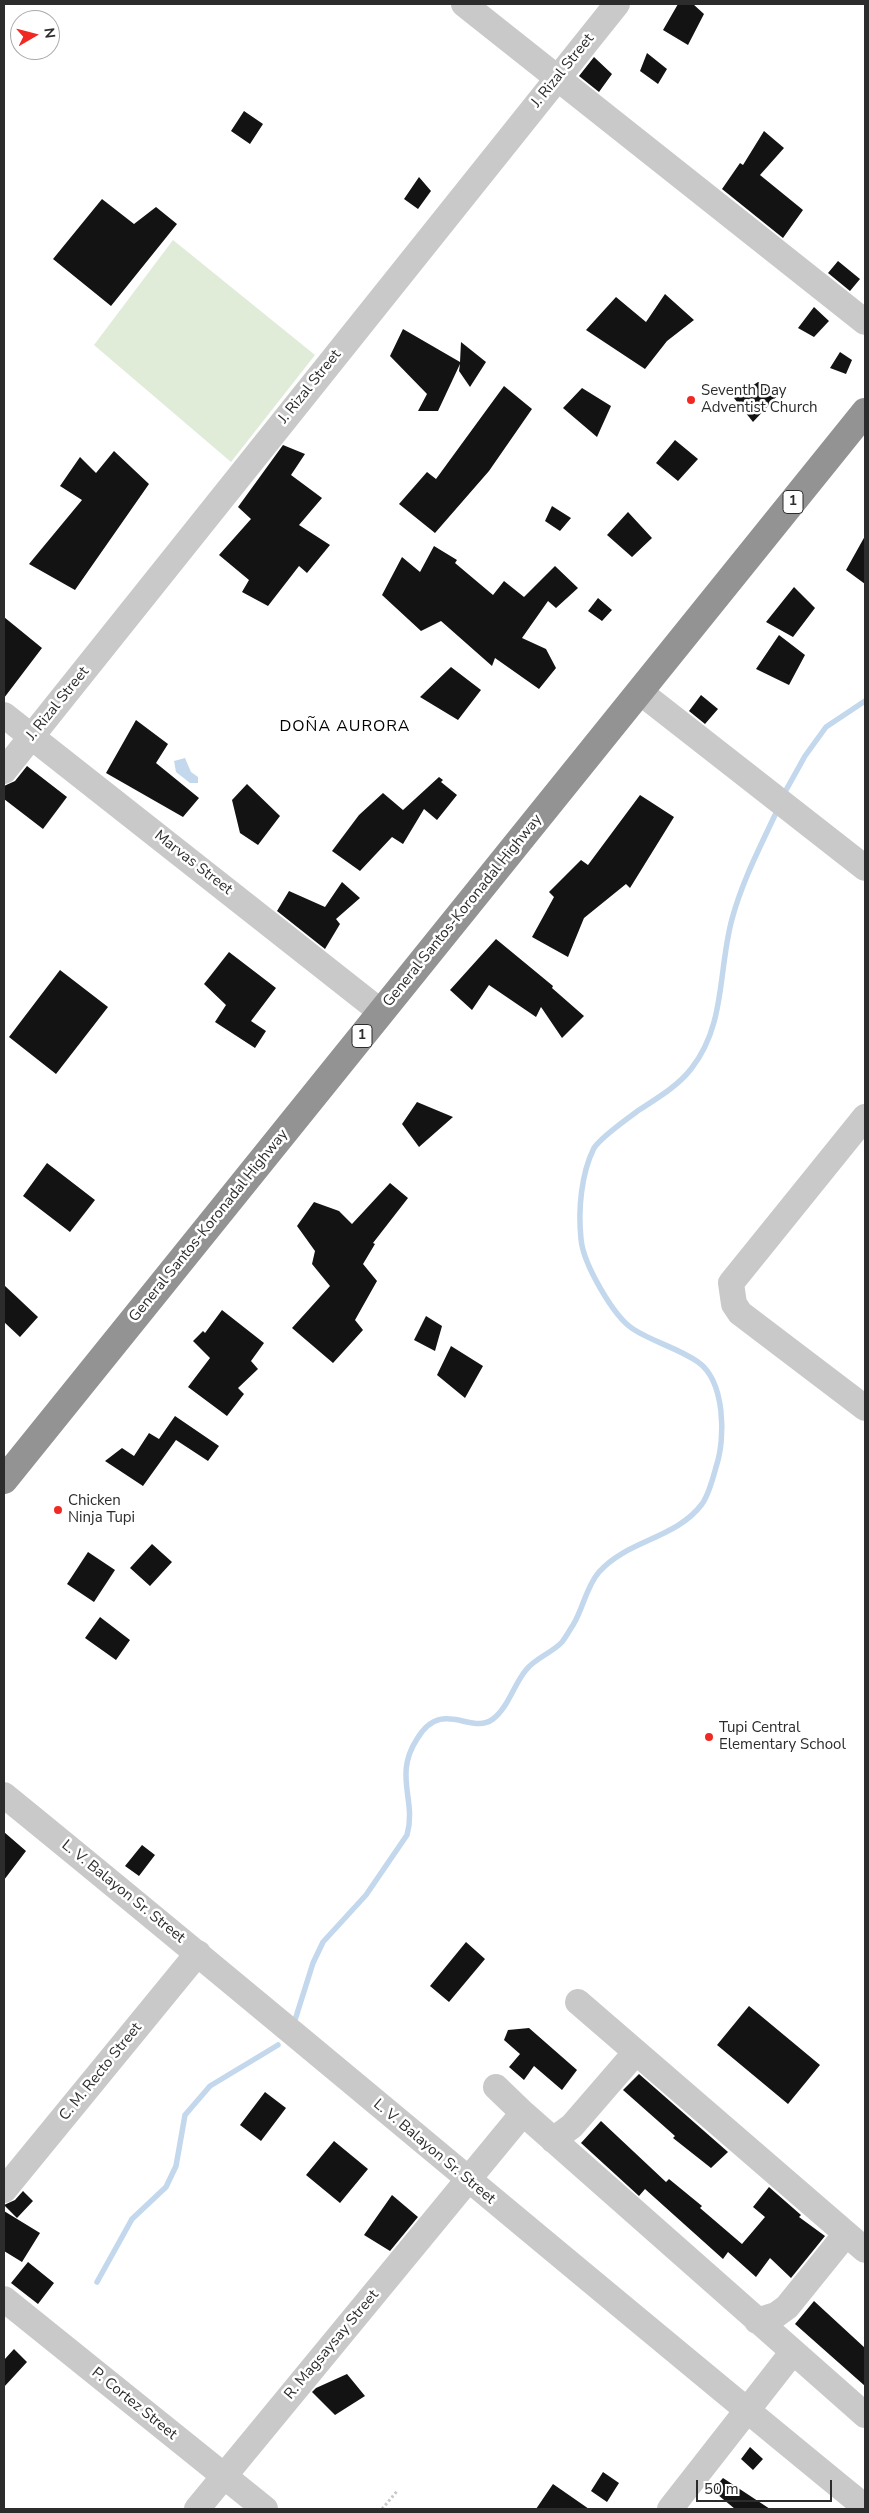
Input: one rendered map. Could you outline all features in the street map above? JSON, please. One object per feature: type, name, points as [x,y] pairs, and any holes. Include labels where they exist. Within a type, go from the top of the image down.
[{"type":"highway","name":"General Santos-Koronadal Highway","points":[[4,1480],[865,412]]},
{"type":"street","points":[[464,4],[865,322]]},
{"type":"street","name":"J. Rizal Street","points":[[4,771],[617,4]]},
{"type":"street","points":[[640,692],[865,868]]},
{"type":"street","name":"Marvas Street","points":[[4,715],[381,1012]]},
{"type":"street","points":[[865,1118],[730,1283],[734,1304],[740,1314],[865,1408]]},
{"type":"street","name":"L. V. Balayon Sr. Street","points":[[4,1795],[865,2507]]},
{"type":"street","name":"C. M. Recto Street","points":[[4,2190],[198,1954]]},
{"type":"street","points":[[578,2002],[856,2242],[787,2308],[757,2321]]},
{"type":"street","points":[[553,2140],[572,2126],[636,2052]]},
{"type":"street","points":[[496,2087],[553,2140],[865,2415]]},
{"type":"street","name":"R. Magsaysay Street","points":[[197,2509],[523,2113]]},
{"type":"street","name":"P. Cortez Street","points":[[4,2299],[265,2509]]},
{"type":"street","points":[[670,2509],[748,2412],[792,2352]]},
{"type":"path","points":[[382,2509],[398,2490]]},
{"type":"green space","points":[[173,240],[315,355],[231,462],[94,345]]},
{"type":"water","points":[[185,758],[191,772],[198,777],[198,783],[190,783],[176,772],[174,761]]},
{"type":"building","points":[[678,4],[693,4],[704,14],[688,45],[663,30]]},
{"type":"building","points":[[647,53],[667,69],[658,84],[640,71]]},
{"type":"building","points":[[594,57],[612,74],[599,92],[579,76]]},
{"type":"building","points":[[244,111],[263,124],[250,144],[231,131]]},
{"type":"building","points":[[764,131],[784,148],[760,175],[803,210],[783,238],[722,189],[740,163],[743,165]]},
{"type":"building","points":[[419,177],[431,191],[418,209],[404,199]]},
{"type":"building","points":[[102,199],[134,224],[156,207],[177,224],[111,306],[53,259]]},
{"type":"building","points":[[838,261],[860,279],[850,291],[828,273]]},
{"type":"building","points":[[665,294],[694,320],[667,341],[645,369],[586,330],[616,297],[646,322]]},
{"type":"building","points":[[814,307],[829,321],[814,337],[798,328]]},
{"type":"building","points":[[403,329],[460,362],[461,342],[486,362],[470,387],[459,371],[460,364],[438,411],[418,411],[427,394],[390,356]]},
{"type":"building","points":[[840,352],[852,360],[846,374],[830,368]]},
{"type":"building","points":[[758,382],[781,392],[753,422],[734,398]]},
{"type":"building","points":[[504,386],[532,409],[489,471],[435,533],[399,504],[427,472],[436,479]]},
{"type":"building","points":[[582,388],[611,406],[597,437],[563,408]]},
{"type":"building","points":[[675,440],[698,459],[678,481],[656,463]]},
{"type":"building","points":[[283,445],[305,454],[291,475],[322,498],[299,525],[330,545],[307,573],[299,566],[268,606],[242,592],[249,580],[219,555],[251,519],[238,507]]},
{"type":"building","points":[[114,451],[149,484],[75,590],[29,564],[82,500],[60,486],[80,457],[96,473]]},
{"type":"building","points":[[552,506],[571,518],[560,531],[545,521]]},
{"type":"building","points":[[628,512],[652,538],[632,557],[607,535]]},
{"type":"building","points":[[865,536],[865,584],[846,570]]},
{"type":"building","points":[[434,546],[457,560],[455,563],[493,595],[504,581],[524,597],[555,566],[578,588],[556,608],[548,601],[522,638],[546,649],[556,668],[539,689],[495,658],[492,666],[441,621],[421,631],[382,595],[402,557],[420,572]]},
{"type":"building","points":[[794,587],[815,608],[793,637],[766,622]]},
{"type":"building","points":[[598,598],[612,610],[602,621],[588,611]]},
{"type":"building","points":[[4,617],[42,648],[4,698]]},
{"type":"building","points":[[779,635],[805,655],[789,685],[756,669]]},
{"type":"building","points":[[451,667],[481,690],[458,720],[420,697]]},
{"type":"building","points":[[701,695],[718,709],[705,724],[689,711]]},
{"type":"building","points":[[136,720],[168,744],[156,763],[199,798],[183,817],[106,773]]},
{"type":"building","points":[[27,766],[67,797],[43,829],[4,799],[4,786],[15,781]]},
{"type":"building","points":[[439,777],[443,780],[441,782],[457,795],[437,820],[424,809],[403,844],[392,837],[360,871],[332,851],[359,815],[383,793],[403,810]]},
{"type":"building","points":[[247,784],[280,816],[258,845],[240,833],[232,800]]},
{"type":"building","points":[[640,795],[674,817],[630,888],[626,884],[584,918],[568,957],[532,937],[554,897],[549,892],[581,860],[588,865]]},
{"type":"building","points":[[342,882],[360,898],[336,919],[340,924],[325,949],[277,911],[289,891],[325,907]]},
{"type":"building","points":[[496,939],[553,986],[552,988],[584,1016],[562,1038],[541,1007],[536,1017],[489,985],[472,1010],[450,990]]},
{"type":"building","points":[[229,952],[276,988],[251,1021],[266,1031],[255,1048],[215,1022],[226,1005],[204,984]]},
{"type":"building","points":[[60,970],[108,1007],[56,1074],[9,1037]]},
{"type":"building","points":[[417,1102],[453,1117],[419,1147],[402,1124]]},
{"type":"building","points":[[47,1163],[95,1200],[70,1232],[23,1196]]},
{"type":"building","points":[[390,1183],[408,1198],[373,1243],[375,1244],[363,1264],[377,1281],[355,1320],[363,1330],[333,1363],[292,1328],[330,1286],[312,1264],[315,1251],[297,1226],[314,1202],[339,1211],[352,1224]]},
{"type":"building","points":[[4,1285],[38,1317],[20,1337],[4,1322]]},
{"type":"building","points":[[222,1310],[264,1343],[251,1361],[258,1369],[238,1388],[244,1394],[227,1416],[188,1387],[210,1358],[193,1341],[203,1331],[205,1333]]},
{"type":"building","points":[[426,1316],[442,1326],[435,1351],[414,1340]]},
{"type":"building","points":[[451,1346],[483,1366],[465,1398],[437,1375]]},
{"type":"building","points":[[175,1416],[219,1446],[208,1461],[176,1440],[143,1486],[105,1461],[122,1448],[134,1456],[149,1433],[159,1439]]},
{"type":"building","points":[[152,1544],[172,1562],[150,1586],[130,1568]]},
{"type":"building","points":[[88,1552],[115,1570],[94,1602],[67,1584]]},
{"type":"building","points":[[100,1617],[130,1640],[116,1660],[85,1638]]},
{"type":"building","points":[[4,1832],[26,1851],[4,1880]]},
{"type":"building","points":[[142,1845],[155,1855],[139,1876],[125,1866]]},
{"type":"building","points":[[466,1942],[485,1959],[449,2002],[430,1986]]},
{"type":"building","points":[[749,2006],[820,2065],[788,2104],[717,2045]]},
{"type":"building","points":[[529,2028],[577,2070],[562,2090],[534,2066],[524,2080],[509,2067],[520,2054],[504,2040],[508,2030]]},
{"type":"building","points":[[639,2074],[728,2152],[711,2168],[673,2138],[675,2136],[623,2090]]},
{"type":"building","points":[[265,2092],[286,2108],[261,2141],[240,2125]]},
{"type":"building","points":[[601,2121],[666,2182],[669,2179],[702,2206],[700,2208],[742,2244],[765,2217],[753,2207],[769,2187],[801,2215],[799,2217],[825,2236],[791,2278],[770,2258],[756,2277],[728,2252],[723,2259],[645,2189],[639,2196],[581,2143]]},
{"type":"building","points":[[334,2141],[368,2169],[340,2203],[306,2175]]},
{"type":"building","points":[[23,2191],[33,2201],[17,2218],[4,2205],[15,2200]]},
{"type":"building","points":[[392,2195],[418,2217],[390,2251],[364,2235]]},
{"type":"building","points":[[4,2211],[40,2233],[22,2262],[4,2251]]},
{"type":"building","points":[[28,2262],[54,2283],[38,2304],[11,2283]]},
{"type":"building","points":[[814,2301],[865,2348],[865,2386],[795,2324]]},
{"type":"building","points":[[14,2349],[27,2362],[4,2387],[4,2360]]},
{"type":"building","points":[[347,2374],[365,2396],[335,2415],[312,2392],[316,2388]]},
{"type":"building","points":[[750,2447],[763,2459],[753,2470],[741,2459]]},
{"type":"building","points":[[603,2472],[619,2483],[607,2502],[591,2491]]},
{"type":"building","points":[[723,2478],[770,2509],[735,2509],[712,2490]]},
{"type":"building","points":[[553,2484],[589,2509],[536,2509]]},
{"type":"waterway","points":[[785,792],[805,756],[826,727],[865,701]]},
{"type":"waterway","points":[[295,2020],[313,1963],[323,1942],[366,1895],[407,1835],[409,1822],[407,1765],[410,1752],[417,1739],[427,1727],[436,1721],[446,1719],[484,1723],[493,1719],[503,1709],[530,1666],[558,1646],[563,1640],[576,1619],[591,1584],[599,1572],[610,1561],[623,1553],[679,1525],[702,1504],[709,1491],[719,1455],[722,1426],[721,1411],[714,1382],[698,1362],[633,1329],[608,1301],[593,1275],[583,1249],[580,1228],[581,1192],[586,1169],[597,1144],[608,1133],[680,1081],[691,1069],[702,1052],[716,1016],[728,938],[736,905],[751,866],[775,815]]},
{"type":"waterway","points":[[97,2282],[132,2219],[166,2187],[176,2166],[185,2115],[210,2086],[278,2045]]},
{"type":"place","name":"Seventh Day Adventist Church","points":[[691,400]]},
{"type":"place","name":"Chicken Ninja Tupi","points":[[58,1510]]},
{"type":"place","name":"Tupi Central Elementary School","points":[[709,1737]]},
{"type":"district","name":"DOÑA AURORA","points":[[345,727]]}]
